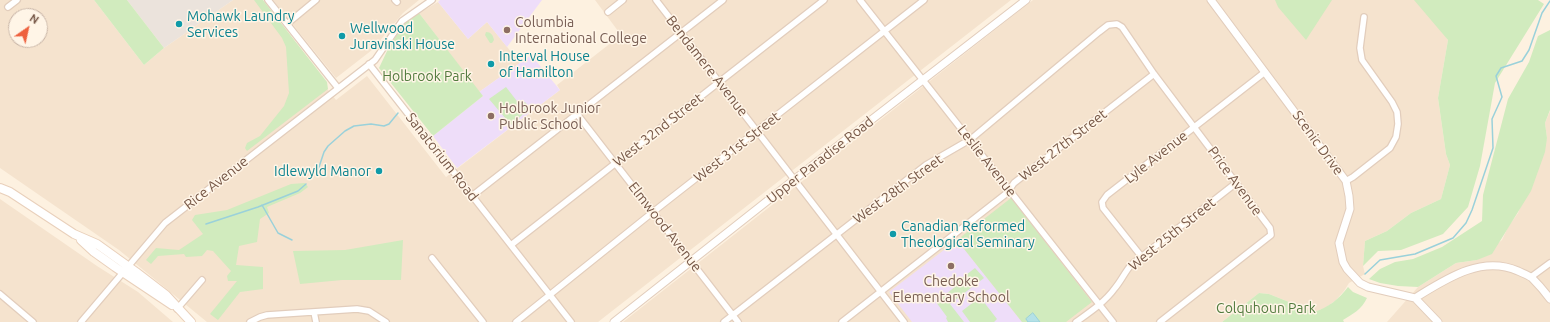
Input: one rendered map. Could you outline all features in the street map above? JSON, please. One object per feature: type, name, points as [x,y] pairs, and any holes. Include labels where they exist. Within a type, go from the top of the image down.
[{"type":"main road","points":[[0,182],[10,192]]},
{"type":"main road","points":[[0,188],[10,192],[74,234],[94,252],[126,269],[162,300],[177,309],[191,322]]},
{"type":"street","points":[[8,7],[17,0]]},
{"type":"street","points":[[268,0],[338,88]]},
{"type":"street","points":[[287,24],[316,0]]},
{"type":"street","points":[[369,64],[378,56],[402,21],[432,0]]},
{"type":"street","points":[[608,12],[623,0]]},
{"type":"street","name":"Bendamere Avenue","points":[[656,0],[904,322]]},
{"type":"street","points":[[472,196],[723,0]]},
{"type":"street","name":"West 32nd Street","points":[[511,245],[824,0]]},
{"type":"street","name":"Leslie Avenue","points":[[860,0],[924,79],[1113,322]]},
{"type":"street","name":"West 31st Street","points":[[516,322],[653,212],[758,132],[924,0]]},
{"type":"street","name":"Upper Paradise Road","points":[[614,322],[795,179],[1026,0]]},
{"type":"street","name":"Scenic Drive","points":[[1211,0],[1346,181],[1350,209],[1339,243],[1343,262],[1347,269],[1360,283],[1368,287],[1415,298]]},
{"type":"street","points":[[1346,181],[1390,148],[1396,137],[1398,124],[1397,112],[1392,102],[1362,60],[1360,48],[1364,17]]},
{"type":"street","name":"Price Avenue","points":[[1108,25],[1116,24],[1122,27],[1154,74],[1270,228],[1271,235],[1160,322]]},
{"type":"street","name":"West 28th Street","points":[[724,322],[926,165],[970,139],[1108,25]]},
{"type":"street","name":"Rice Avenue","points":[[81,322],[165,223],[369,64]]},
{"type":"street","name":"Sanatorium Road","points":[[369,64],[571,322]]},
{"type":"street","name":"Lyle Avenue","points":[[1141,256],[1103,208],[1102,202],[1107,196],[1265,72]]},
{"type":"street","name":"West 27th Street","points":[[842,322],[1007,193],[1014,183],[1154,74]]},
{"type":"street","name":"Elmwood Avenue","points":[[577,114],[738,322]]},
{"type":"street","name":"West 25th Street","points":[[1076,322],[1100,304],[1115,288],[1131,265],[1141,256],[1236,183]]},
{"type":"street","points":[[432,258],[483,322]]},
{"type":"street","points":[[1531,277],[1550,263]]},
{"type":"street","points":[[1438,322],[1415,298],[1442,281],[1468,270],[1485,265],[1511,268],[1531,277],[1550,299]]},
{"type":"street","points":[[177,309],[202,280]]},
{"type":"street","points":[[0,294],[32,322]]},
{"type":"street","points":[[250,322],[268,315],[357,309],[369,311],[386,322]]},
{"type":"street","points":[[314,312],[316,322]]},
{"type":"shaded area","points":[[0,0],[94,0],[144,65],[164,48],[233,0],[257,0],[336,100],[367,76],[446,177],[560,90],[557,85],[621,35],[595,0],[1011,0],[598,322],[207,322],[119,250],[0,168]]},
{"type":"shaded area","points":[[127,0],[233,0],[164,48]]},
{"type":"shaded area","points":[[273,0],[419,0],[403,13],[372,50],[336,78]]},
{"type":"shaded area","name":"Columbia International College","points":[[440,0],[542,0],[507,47],[487,22],[468,39],[438,2]]},
{"type":"shaded area","points":[[1033,0],[1423,0],[1448,40],[1438,98],[1446,154],[1450,165],[1441,199],[1411,213],[1387,231],[1365,241],[1363,266],[1365,274],[1349,283],[1335,301],[1325,308],[1314,312],[1269,294],[1259,293],[1222,322],[623,322]]},
{"type":"shaded area","points":[[438,2],[468,39],[487,22],[520,63],[479,92],[419,13]]},
{"type":"shaded area","name":"Holbrook Junior Public School","points":[[531,55],[560,90],[457,168],[433,136],[483,96],[479,92]]},
{"type":"shaded area","points":[[1550,111],[1550,322],[1387,322],[1418,287],[1456,263],[1477,260],[1502,240],[1508,227],[1518,213],[1547,138],[1545,123]]},
{"type":"shaded area","points":[[0,199],[97,266],[138,292],[173,322],[0,322]]},
{"type":"shaded area","name":"Chedoke Elementary School","points":[[957,240],[1022,322],[912,322],[889,292]]},
{"type":"green space","points":[[94,0],[127,0],[164,48],[144,65]]},
{"type":"green space","points":[[254,0],[263,0],[327,82],[328,89],[247,151],[245,148],[247,143],[260,136],[284,106],[289,93],[286,47],[282,38]]},
{"type":"green space","points":[[1275,0],[1332,0],[1306,40],[1278,7]]},
{"type":"green space","points":[[1414,0],[1538,0],[1544,4],[1495,83],[1480,166],[1468,207],[1443,234],[1401,250],[1378,251],[1363,266],[1365,241],[1387,231],[1411,213],[1441,199],[1450,165],[1446,154],[1438,98],[1448,40]]},
{"type":"green space","name":"Holbrook Park","points":[[419,13],[483,96],[433,136],[379,68],[388,49],[404,23]]},
{"type":"green space","points":[[1550,30],[1550,110],[1545,123],[1547,138],[1545,152],[1531,191],[1492,254],[1477,260],[1456,263],[1418,287],[1398,286],[1380,283],[1369,279],[1380,269],[1395,262],[1413,259],[1442,247],[1482,221],[1483,195],[1508,99],[1529,62],[1538,36]]},
{"type":"green space","points":[[486,32],[492,35],[494,40],[492,43],[490,43],[485,35]]},
{"type":"green space","points":[[506,87],[520,105],[525,102],[530,108],[511,125],[489,99]]},
{"type":"green space","points":[[305,183],[308,187],[300,193],[267,207],[269,213],[260,219],[257,242],[239,246],[236,265],[263,267],[263,289],[240,292],[218,320],[210,314],[237,281],[228,281],[227,276],[231,271],[213,251],[207,250],[202,256],[186,257],[184,254],[158,256],[151,264],[146,260],[156,248],[179,250],[203,234],[192,220],[195,215],[227,210],[291,184]]},
{"type":"green space","points":[[1011,198],[1092,302],[1066,322],[1022,322],[957,240]]},
{"type":"green space","points":[[403,240],[401,280],[342,280],[300,284],[293,251],[345,250]]},
{"type":"green space","points":[[975,268],[984,278],[950,304],[964,322],[948,322],[947,317],[936,302],[956,286],[954,284]]},
{"type":"green space","name":"Colquhoun Park","points":[[1348,287],[1353,292],[1367,298],[1360,308],[1343,320],[1344,322],[1222,322],[1259,293],[1269,294],[1314,312],[1333,302]]},
{"type":"green space","points":[[980,297],[997,319],[994,322],[970,322],[962,311]]},
{"type":"water","points":[[1033,313],[1040,322],[1028,322],[1026,319]]},
{"type":"waterway","points":[[1365,274],[1380,260],[1415,254],[1453,238],[1466,223],[1472,210],[1493,148],[1492,119],[1502,97],[1496,76],[1501,68],[1522,61],[1529,50],[1542,13],[1550,1]]},
{"type":"waterway","points":[[317,173],[324,152],[328,146],[345,131],[354,126],[371,124],[384,126],[389,124],[398,113]]},
{"type":"waterway","points":[[206,224],[258,207],[298,191],[306,184]]},
{"type":"waterway","points":[[262,205],[278,233],[292,240]]},
{"type":"place","name":"Mohawk Laundry Services","points":[[179,24]]},
{"type":"place","name":"Columbia International College","points":[[507,30]]},
{"type":"place","name":"Wellwood Juravinski House","points":[[342,36]]},
{"type":"place","name":"Interval House of Hamilton","points":[[491,64]]},
{"type":"place","name":"Holbrook Junior Public School","points":[[491,116]]},
{"type":"place","name":"Idlewyld Manor","points":[[379,171]]},
{"type":"place","name":"Canadian Reformed Theological Seminary","points":[[893,234]]},
{"type":"place","name":"Chedoke Elementary School","points":[[951,266]]}]
